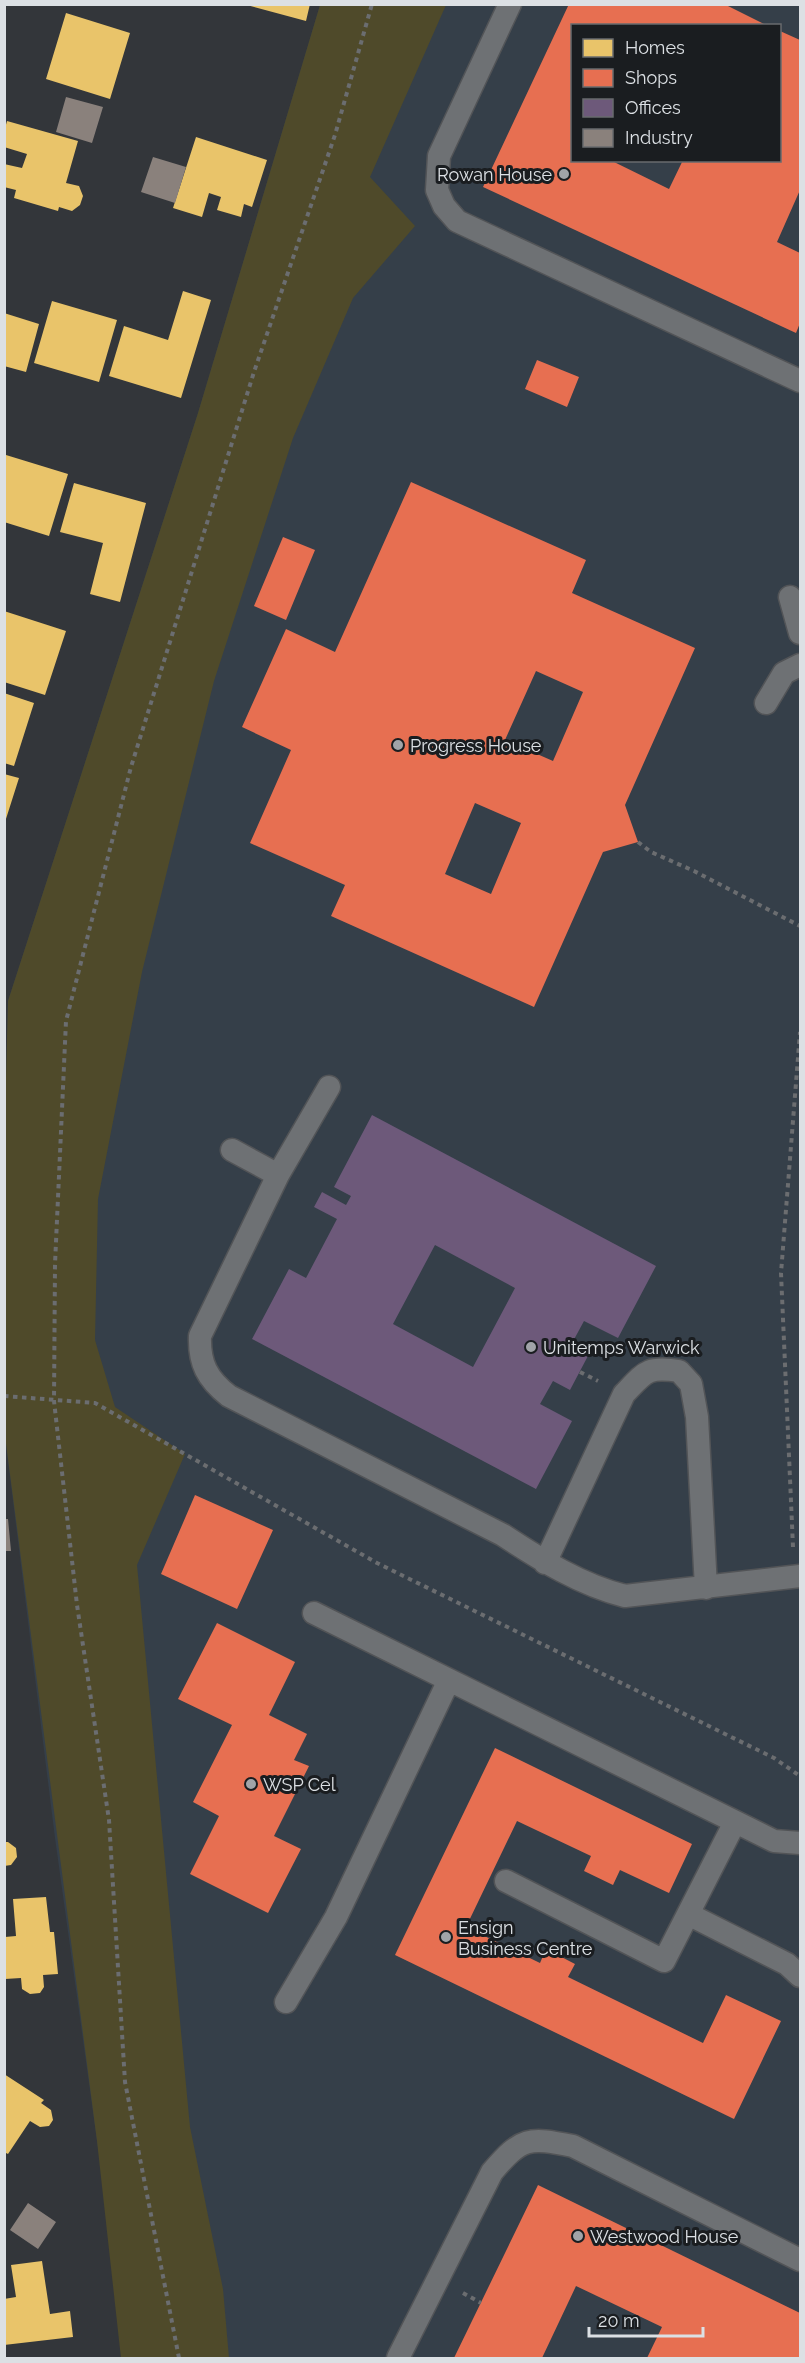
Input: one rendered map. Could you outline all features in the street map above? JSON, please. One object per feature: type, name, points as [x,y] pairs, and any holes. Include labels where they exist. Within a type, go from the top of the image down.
[{"type":"lane","points":[[510,4],[439,156],[437,190],[444,206],[458,221],[801,381]]},
{"type":"lane","points":[[790,597],[801,633]]},
{"type":"lane","points":[[766,703],[784,673],[801,665]]},
{"type":"lane","points":[[329,1087],[278,1175],[200,1336],[199,1353],[208,1376],[229,1396],[503,1535],[545,1563],[608,1592],[626,1596],[798,1576]]},
{"type":"lane","points":[[232,1150],[278,1175]]},
{"type":"lane","points":[[545,1563],[586,1495],[624,1394],[643,1373],[658,1368],[679,1371],[691,1384],[705,1416],[706,1588]]},
{"type":"lane","points":[[314,1613],[774,1841],[801,1843]]},
{"type":"lane","points":[[286,2002],[336,1917],[449,1680]]},
{"type":"lane","points":[[506,1881],[664,1961],[735,1822]]},
{"type":"lane","points":[[688,1914],[787,1964],[801,1976]]},
{"type":"lane","points":[[398,2358],[492,2172],[513,2148],[538,2139],[573,2146],[801,2260]]},
{"type":"path","points":[[179,2358],[125,2082],[109,1820],[77,1605],[54,1401],[55,1264],[66,1021],[131,766],[254,372],[335,135],[372,4]]},
{"type":"path","points":[[638,843],[651,852],[694,871],[801,926]]},
{"type":"path","points":[[798,1576],[782,1272],[801,1032]]},
{"type":"path","points":[[4,1396],[95,1403],[377,1563],[774,1758],[801,1776]]},
{"type":"shaded area","points":[[320,5],[800,5],[800,2358],[130,2358],[55,1838],[5,1437],[4,1154],[8,1001],[198,413]]},
{"type":"shaded area","points":[[320,5],[446,5],[370,177],[415,226],[353,298],[293,438],[214,681],[142,972],[98,1199],[95,1340],[115,1407],[185,1454],[137,1565],[190,2127],[223,2289],[229,2358],[121,2358],[97,2141],[5,1436],[4,1154],[8,1001],[198,413]]},
{"type":"building: Homes","points":[[243,4],[310,4],[306,21]]},
{"type":"building: Homes","points":[[66,13],[130,33],[110,99],[46,79]]},
{"type":"building: Homes","points":[[7,121],[78,141],[66,183],[79,186],[83,196],[80,205],[72,211],[59,207],[58,211],[14,198],[16,190],[4,187],[4,164],[22,168],[27,154],[4,147]]},
{"type":"building: Homes","points":[[196,137],[267,160],[252,207],[244,204],[241,217],[217,210],[221,197],[209,193],[202,217],[173,208]]},
{"type":"building: Homes","points":[[183,291],[211,300],[181,398],[109,376],[124,326],[168,340]]},
{"type":"building: Homes","points":[[52,301],[117,320],[99,382],[34,363]]},
{"type":"building: Homes","points":[[4,313],[39,324],[26,372],[4,366]]},
{"type":"building: Homes","points":[[6,455],[68,474],[49,536],[4,522]]},
{"type":"building: Homes","points":[[74,483],[146,503],[120,602],[90,594],[103,543],[60,532]]},
{"type":"building: Homes","points":[[4,611],[66,631],[45,695],[4,682]]},
{"type":"building: Homes","points":[[4,693],[34,703],[14,766],[4,763]]},
{"type":"building: Homes","points":[[4,774],[19,778],[5,822],[4,822]]},
{"type":"building: Homes","points":[[4,1842],[16,1848],[17,1857],[11,1865],[4,1866]]},
{"type":"building: Homes","points":[[46,1897],[50,1932],[54,1932],[58,1974],[43,1975],[44,1987],[40,1993],[30,1994],[22,1989],[21,1978],[5,1979],[5,1937],[16,1936],[13,1899]]},
{"type":"building: Homes","points":[[4,2074],[44,2100],[41,2103],[51,2110],[53,2120],[49,2126],[40,2127],[30,2121],[8,2154],[4,2152]]},
{"type":"building: Homes","points":[[42,2261],[50,2314],[70,2311],[73,2337],[4,2345],[4,2299],[16,2297],[11,2265]]},
{"type":"building: Shops","name":"Rowan House","points":[[569,4],[724,4],[764,24],[571,24],[571,162],[614,162],[669,189],[682,162],[781,162],[781,31],[800,40],[800,190],[777,242],[800,253],[800,323],[796,333],[483,187]]},
{"type":"building: Shops","points":[[537,360],[579,377],[567,407],[525,389]]},
{"type":"building: Shops","name":"Progress House","points":[[411,482],[586,560],[572,593],[695,648],[625,805],[638,842],[603,852],[534,1007],[331,916],[345,885],[250,843],[291,750],[242,727],[286,629],[335,652]],"holes":[[[536,671],[583,692],[553,761],[505,740]],[[475,803],[521,823],[491,894],[445,874]]]},
{"type":"building: Shops","points":[[283,537],[315,550],[286,620],[254,606]]},
{"type":"building: Shops","points":[[195,1495],[273,1530],[237,1609],[161,1574]]},
{"type":"building: Shops","name":"WSP Cel","points":[[217,1623],[295,1662],[269,1715],[307,1734],[294,1760],[309,1766],[274,1836],[301,1849],[268,1913],[190,1874],[219,1816],[193,1802],[232,1725],[178,1699]]},
{"type":"building: Shops","name":"Ensign Business Centre","points":[[495,1748],[692,1844],[669,1893],[620,1870],[613,1885],[584,1871],[591,1856],[517,1821],[466,1927],[540,1963],[546,1949],[575,1964],[568,1977],[703,2043],[726,1995],[781,2021],[734,2119],[395,1955]]},
{"type":"building: Shops","name":"Westwood House","points":[[538,2185],[800,2313],[800,2358],[647,2358],[662,2327],[576,2286],[542,2358],[454,2358]]},
{"type":"building: Offices","points":[[372,1115],[656,1266],[618,1338],[584,1321],[571,1345],[589,1354],[570,1390],[553,1381],[540,1404],[572,1421],[536,1489],[252,1339],[289,1269],[306,1278],[337,1219],[314,1207],[322,1192],[346,1205],[351,1196],[334,1187]],"holes":[[[435,1245],[515,1288],[473,1367],[393,1324]]]},
{"type":"building: Industry","points":[[66,97],[103,107],[92,143],[56,132]]},
{"type":"building: Industry","points":[[153,157],[186,167],[175,203],[141,192]]},
{"type":"building: Industry","points":[[4,1519],[8,1519],[11,1551],[4,1551]]},
{"type":"building: Industry","points":[[28,2203],[56,2222],[38,2249],[10,2230]]},
{"type":"place","name":"Rowan House","points":[[564,174]]},
{"type":"place","name":"Progress House","points":[[398,745]]},
{"type":"place","name":"Unitemps Warwick","points":[[531,1347]]},
{"type":"place","name":"WSP Cel","points":[[251,1784]]},
{"type":"place","name":"Ensign Business Centre","points":[[446,1937]]},
{"type":"place","name":"Westwood House","points":[[578,2236]]}]
